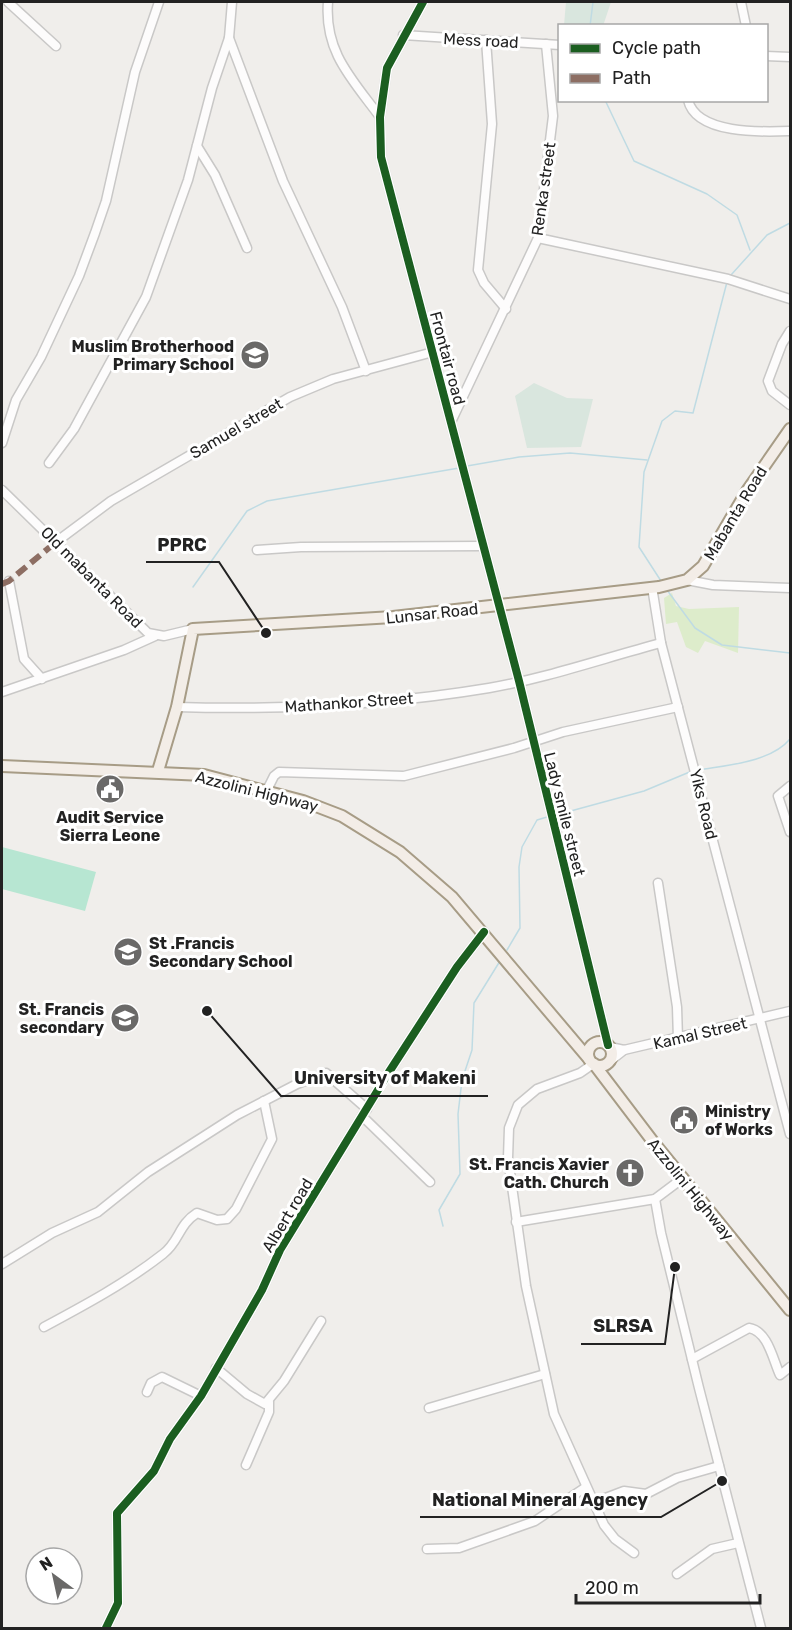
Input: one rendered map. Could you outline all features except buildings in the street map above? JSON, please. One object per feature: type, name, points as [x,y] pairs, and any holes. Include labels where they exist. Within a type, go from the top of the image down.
[{"type":"main road","name":"Mabanta Road","points":[[687,580],[703,566],[747,491],[790,429]]},
{"type":"main road","name":"Lunsar Road","points":[[193,629],[353,620],[498,606],[655,587],[687,580]]},
{"type":"main road","points":[[158,771],[177,707],[193,629]]},
{"type":"main road","name":"Azzolini Highway","points":[[2,766],[158,771],[204,775],[267,790],[323,808],[380,838],[430,877],[484,932],[609,1082],[790,1310]]},
{"type":"main road","points":[[576,1042],[602,1045]]},
{"type":"main road","points":[[602,1045],[609,1062],[609,1082]]},
{"type":"main road","points":[[602,1045],[588,1054],[592,1062],[609,1062]]},
{"type":"street","points":[[8,2],[56,46]]},
{"type":"street","points":[[2,444],[13,405],[41,357],[79,276],[95,233],[106,201],[135,72],[159,2]]},
{"type":"street","points":[[49,463],[74,429],[147,297],[166,246],[197,146],[212,88],[229,39],[232,2]]},
{"type":"street","points":[[328,2],[328,35],[334,51],[380,117]]},
{"type":"street","name":"Frontair road","points":[[423,2],[387,68],[380,117],[383,165],[498,606]]},
{"type":"street","points":[[741,2],[746,24]]},
{"type":"street","name":"Mess road","points":[[403,35],[558,45]]},
{"type":"street","points":[[229,39],[283,181],[342,307],[366,370]]},
{"type":"street","points":[[486,40],[492,124],[478,270],[484,284],[506,309]]},
{"type":"street","name":"Renka street","points":[[451,422],[538,238],[553,116],[546,44]]},
{"type":"street","points":[[768,56],[790,57]]},
{"type":"street","points":[[689,102],[699,117],[721,127],[751,131],[790,130]]},
{"type":"street","points":[[197,146],[215,175],[247,248]]},
{"type":"street","points":[[538,238],[729,279],[790,299]]},
{"type":"street","points":[[790,331],[782,344],[768,381],[772,391],[790,405]]},
{"type":"street","name":"Samuel street","points":[[56,542],[111,501],[290,397],[333,379],[433,352]]},
{"type":"street","name":"Old mabanta Road","points":[[2,490],[140,627],[155,636],[193,629]]},
{"type":"street","points":[[257,550],[301,547],[483,546]]},
{"type":"street","points":[[687,580],[731,586],[790,588]]},
{"type":"street","points":[[9,581],[24,659],[42,679]]},
{"type":"street","name":"Yiks Road","points":[[655,587],[661,643],[790,1134]]},
{"type":"street","name":"Lady smile street","points":[[498,606],[519,681],[603,1029],[602,1045]]},
{"type":"street","points":[[2,692],[155,636]]},
{"type":"street","points":[[519,681],[661,643]]},
{"type":"street","name":"Mathankor Street","points":[[177,707],[221,709],[373,701],[478,689],[519,681]]},
{"type":"street","points":[[267,790],[274,776],[279,772],[404,776],[563,732],[678,707]]},
{"type":"street","points":[[790,786],[778,796],[790,832]]},
{"type":"street","points":[[658,883],[677,1007],[678,1039]]},
{"type":"street","name":"Albert road","points":[[106,1629],[118,1603],[117,1513],[154,1471],[170,1439],[201,1396],[262,1290],[280,1250],[457,968],[484,932]]},
{"type":"street","name":"Kamal Street","points":[[602,1045],[624,1050],[790,1011]]},
{"type":"street","points":[[609,1062],[624,1050]]},
{"type":"street","points":[[592,1062],[580,1073],[537,1089],[526,1097],[516,1109],[509,1128],[508,1158],[516,1222],[554,1414],[604,1525],[615,1539],[634,1553]]},
{"type":"street","points":[[2,1264],[52,1233],[98,1212],[148,1172],[264,1101],[327,1073],[430,1182]]},
{"type":"street","points":[[45,1327],[114,1287],[164,1254],[177,1239],[183,1224],[197,1213],[217,1220],[227,1219],[236,1209],[272,1139],[264,1101]]},
{"type":"street","points":[[516,1222],[655,1199],[683,1178]]},
{"type":"street","points":[[655,1199],[692,1359],[761,1629]]},
{"type":"street","points":[[246,1465],[269,1412],[269,1402],[321,1322]]},
{"type":"street","points":[[692,1359],[749,1328],[755,1329],[764,1337],[780,1375],[790,1367]]},
{"type":"street","points":[[216,1368],[261,1403],[269,1402]]},
{"type":"street","points":[[429,1408],[545,1374]]},
{"type":"street","points":[[147,1392],[151,1383],[162,1377],[201,1396]]},
{"type":"street","points":[[595,1502],[624,1491],[646,1494],[677,1478],[719,1466]]},
{"type":"street","points":[[427,1549],[459,1548],[535,1521],[586,1487]]},
{"type":"street","points":[[677,1574],[712,1549],[738,1543]]},
{"type":"green space","points":[[672,593],[676,606],[689,609],[739,607],[738,653],[705,641],[698,653],[686,647],[677,622],[666,624],[664,598]]},
{"type":"green space","points":[[2,847],[96,872],[85,911],[2,889]]},
{"type":"shaded area","points":[[566,2],[611,2],[604,24],[564,24]]},
{"type":"shaded area","points":[[534,383],[567,398],[593,399],[581,447],[527,448],[515,396]]},
{"type":"waterway","points":[[590,24],[593,2]]},
{"type":"waterway","points":[[606,102],[634,161],[707,194],[737,215],[750,250]]},
{"type":"waterway","points":[[731,275],[767,235],[790,223]]},
{"type":"waterway","points":[[661,581],[639,547],[644,472],[662,421],[675,411],[693,413],[727,282]]},
{"type":"waterway","points":[[467,466],[519,457],[570,453],[647,460]]},
{"type":"waterway","points":[[193,587],[247,511],[267,501],[459,468]]},
{"type":"waterway","points":[[667,590],[695,628],[722,645],[790,653]]},
{"type":"waterway","points":[[699,770],[761,758],[782,747],[790,739]]},
{"type":"waterway","points":[[556,815],[644,791],[692,771]]},
{"type":"waterway","points":[[507,950],[520,928],[519,867],[522,847],[537,820],[547,817]]},
{"type":"waterway","points":[[443,1226],[439,1210],[460,1174],[458,1114],[462,1080],[472,1050],[474,1003],[500,961]]},
{"type":"marked path","points":[[2,584],[9,581],[56,542]]},
{"type":"cycle path","points":[[423,2],[387,68],[380,117],[381,157],[519,681],[608,1045]]},
{"type":"cycle path","points":[[106,1628],[118,1603],[117,1513],[154,1471],[170,1439],[201,1396],[262,1290],[280,1250],[389,1072],[457,967],[484,932]]},
{"type":"place","name":"Muslim Brotherhood Primary School","points":[[255,355]]},
{"type":"place","name":"PPRC","points":[[266,633]]},
{"type":"place","name":"Audit Service Sierra Leone","points":[[110,789]]},
{"type":"place","name":"St .Francis Secondary School","points":[[128,952]]},
{"type":"place","name":"University of Makeni","points":[[207,1011]]},
{"type":"place","name":"St. Francis secondary","points":[[125,1018]]},
{"type":"place","name":"Ministry of Works","points":[[684,1120]]},
{"type":"place","name":"St. Francis Xavier Cath. Church","points":[[630,1173]]},
{"type":"place","name":"SLRSA","points":[[675,1267]]},
{"type":"place","name":"National Mineral Agency","points":[[722,1481]]}]
